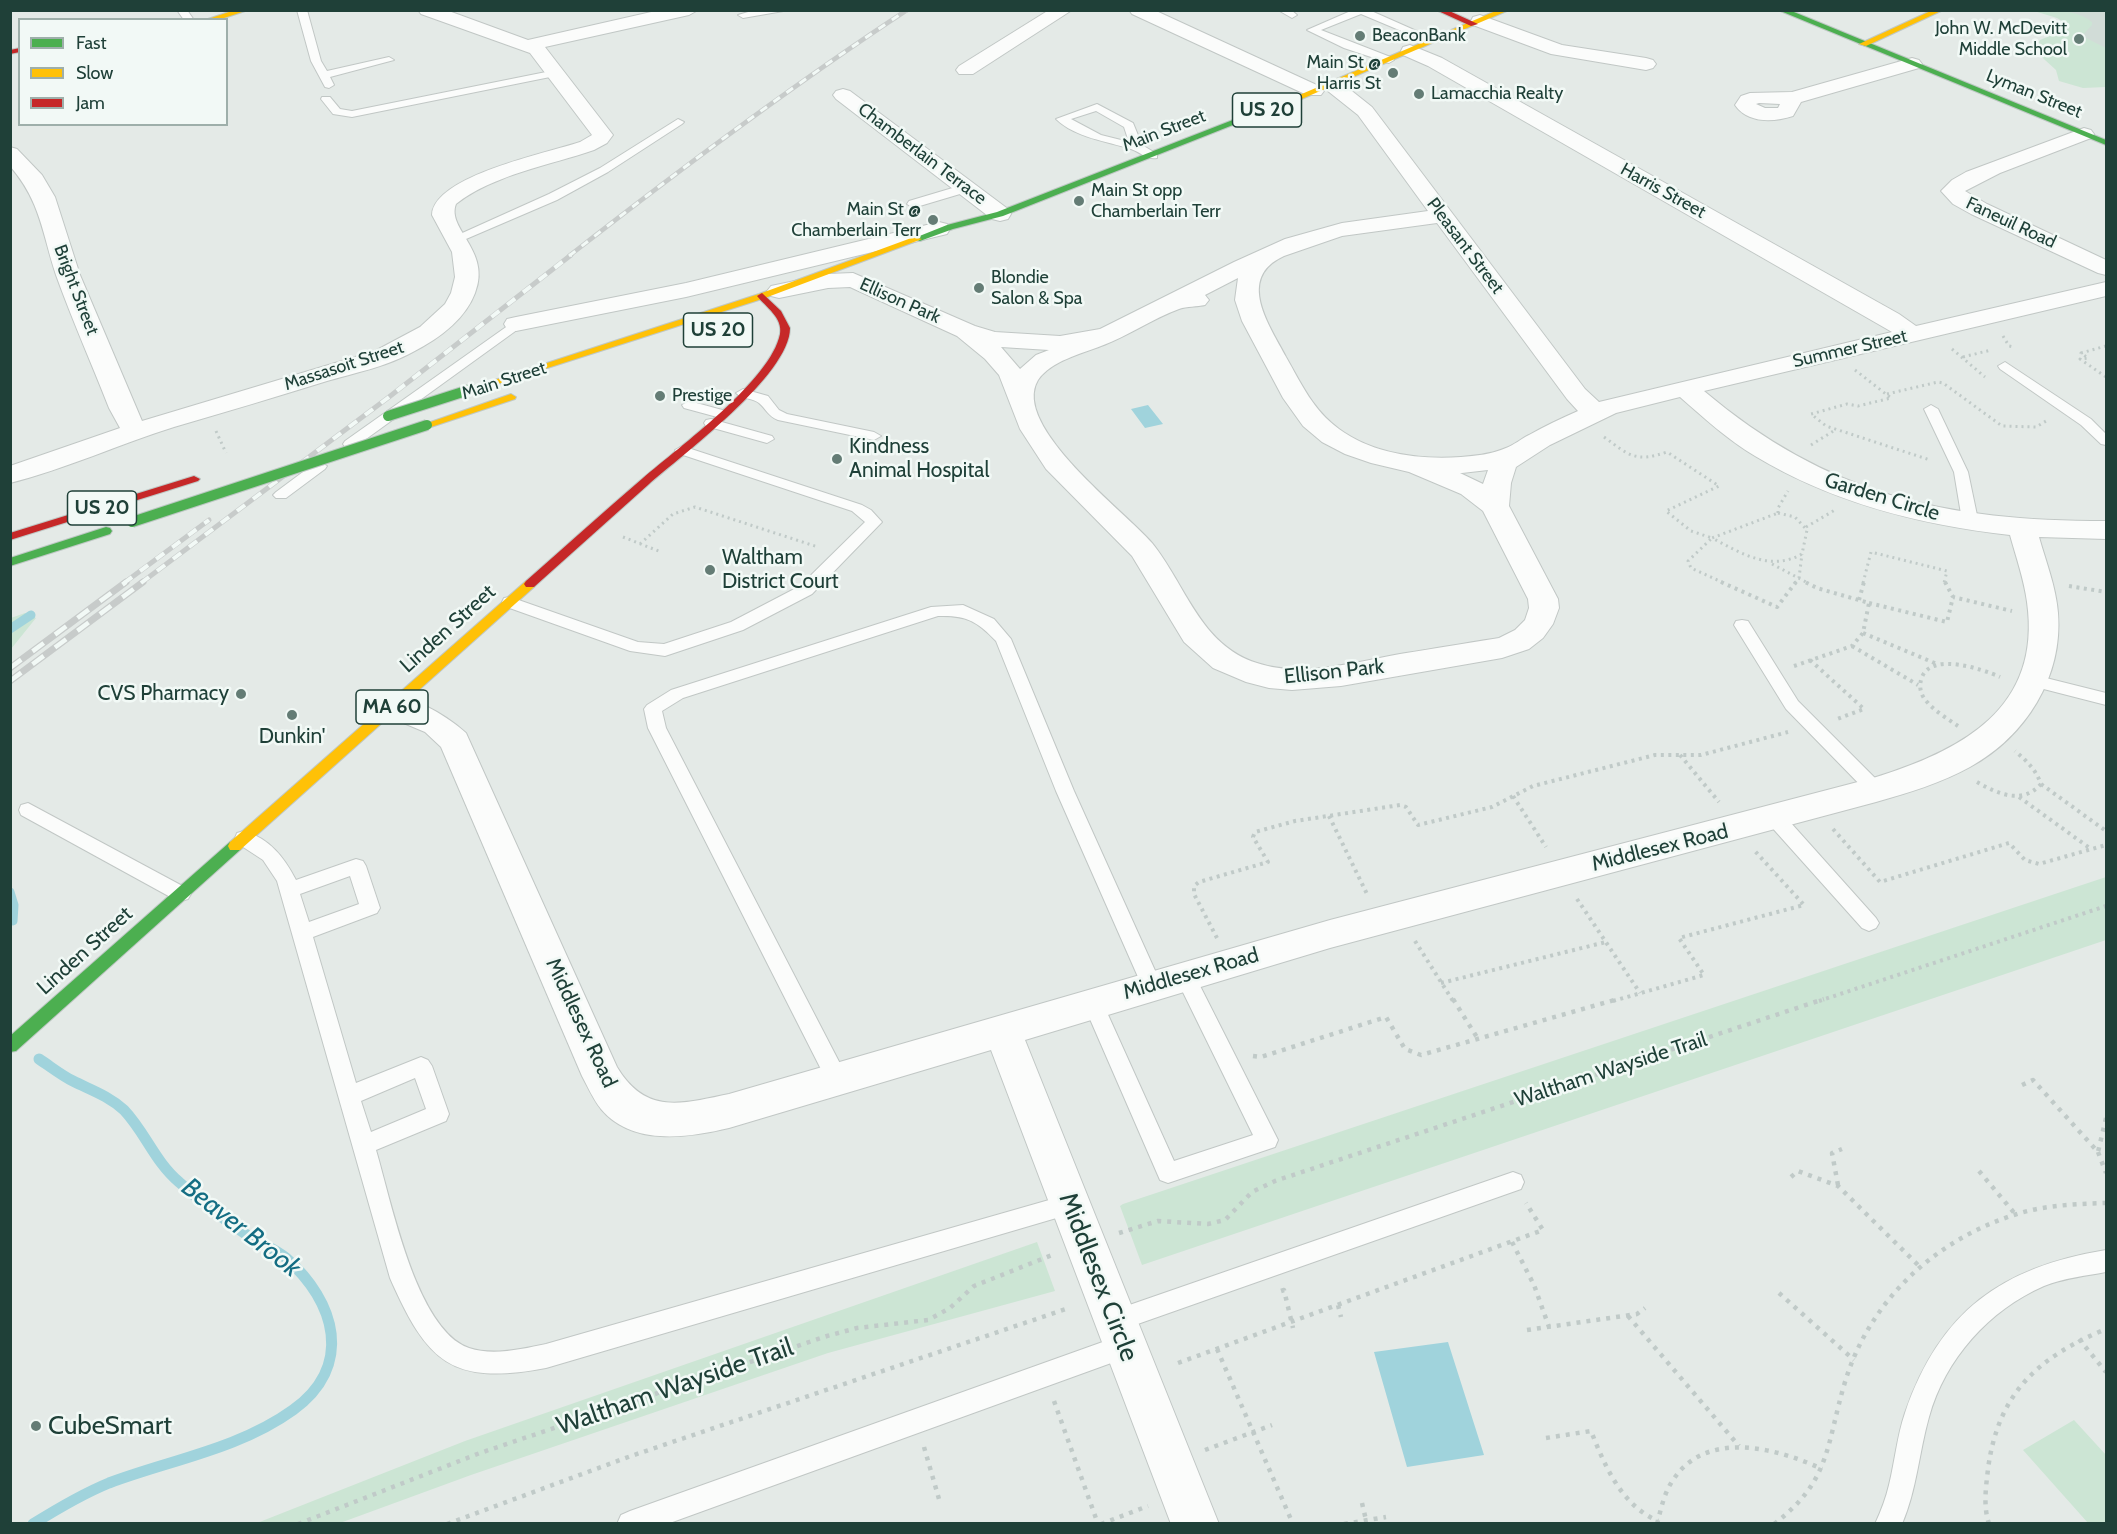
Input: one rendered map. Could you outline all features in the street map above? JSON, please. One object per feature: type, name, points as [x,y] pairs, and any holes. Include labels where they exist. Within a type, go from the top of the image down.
[{"type":"main road","points":[[215,18],[245,10]]},
{"type":"main road","points":[[1438,10],[1477,23]]},
{"type":"main road","name":"Main Street","points":[[349,429],[472,389],[768,307],[1323,88],[1506,10]]},
{"type":"main road","name":"Lyman Street","points":[[1781,10],[2106,143]]},
{"type":"main road","points":[[1863,44],[1940,10]]},
{"type":"main road","name":"Main Street","points":[[962,231],[1000,214]]},
{"type":"main road","points":[[806,300],[867,277]]},
{"type":"main road","name":"Main Street","points":[[768,307],[792,305]]},
{"type":"main road","name":"Linden Street","points":[[10,1046],[682,450],[743,393],[768,364],[784,337],[785,326],[768,307]]},
{"type":"main road","name":"Main Street","points":[[10,562],[527,392]]},
{"type":"main road","name":"US 20","points":[[10,537],[199,477]]},
{"type":"street","name":"Massasoit Street","points":[[10,475],[135,431],[374,360],[425,337],[444,321],[463,289],[466,262],[443,212],[445,203],[459,191],[580,149],[602,136],[600,129],[538,50],[530,45],[427,10]]},
{"type":"street","points":[[530,45],[620,17],[689,10]]},
{"type":"street","points":[[966,70],[1063,10]]},
{"type":"street","name":"Pleasant Street","points":[[1138,10],[1352,98],[1365,111],[1598,424]]},
{"type":"street","points":[[1477,23],[1558,50],[1646,64]]},
{"type":"street","name":"Harris Street","points":[[1410,51],[1435,62],[1818,278],[1913,335]]},
{"type":"street","points":[[1793,98],[1912,64]]},
{"type":"street","name":"Chamberlain Terrace","points":[[843,95],[1000,214]]},
{"type":"street","name":"Faneuil Road","points":[[2084,134],[1974,177],[1955,186],[1952,191],[1970,204],[2106,268]]},
{"type":"street","name":"Bright Street","points":[[10,153],[34,180],[44,197],[68,275],[122,408],[135,431]]},
{"type":"street","name":"Ellison Park","points":[[1020,394],[1027,377],[1045,360],[1105,336],[1299,242],[1330,233],[1442,216]]},
{"type":"street","points":[[516,324],[660,296],[742,276],[962,231]]},
{"type":"street","name":"Ellison Park","points":[[768,307],[828,281],[867,277],[966,331],[989,349],[1016,383],[1029,422],[1045,449],[1075,484],[1136,542],[1160,574],[1196,637],[1229,664],[1261,676],[1297,680],[1328,677],[1502,648],[1526,636],[1542,618],[1543,599],[1495,506],[1471,488],[1419,466],[1357,448],[1318,426],[1296,398],[1251,314],[1246,298],[1248,281],[1256,267],[1267,256]]},
{"type":"street","points":[[742,276],[768,307]]},
{"type":"street","name":"Summer Street","points":[[1598,424],[1617,404],[2106,289]]},
{"type":"street","name":"Ellison Park","points":[[1176,301],[1235,305],[1251,314]]},
{"type":"street","name":"Ellison Park","points":[[966,331],[994,339],[1037,343],[1071,342],[1105,336]]},
{"type":"street","name":"Garden Circle","points":[[1685,388],[1745,437],[1804,472],[1882,501],[1970,520],[2022,528],[2106,530]]},
{"type":"street","name":"Ellison Park","points":[[1419,466],[1464,466],[1512,455],[1598,424]]},
{"type":"street","points":[[1495,506],[1496,490],[1502,469],[1512,455]]},
{"type":"street","name":"Middlesex Road","points":[[393,706],[436,724],[455,741],[599,1069],[618,1100],[631,1110],[646,1116],[664,1119],[693,1118],[729,1111],[1380,920],[1876,790],[1949,764],[1982,744],[2010,716],[2020,680],[2043,649],[2043,609],[2022,528]]},
{"type":"street","name":"Middlesex Circle","points":[[1002,1030],[1183,1493]]},
{"type":"lane","points":[[302,10],[311,46],[326,80],[389,60]]},
{"type":"lane","points":[[740,13],[784,10]]},
{"type":"lane","points":[[1389,60],[1312,30],[1362,11],[1434,41]]},
{"type":"lane","points":[[740,13],[758,27]]},
{"type":"lane","points":[[411,94],[554,70]]},
{"type":"lane","points":[[326,99],[337,112],[352,114],[554,70]]},
{"type":"lane","points":[[1137,147],[1129,125],[1096,107],[1062,119],[1097,137],[1137,147],[1153,156]]},
{"type":"lane","points":[[455,239],[553,197],[604,170],[678,122]]},
{"type":"lane","points":[[913,204],[966,188]]},
{"type":"lane","points":[[281,495],[516,324]]},
{"type":"lane","points":[[2005,366],[2086,423],[2106,441]]},
{"type":"lane","points":[[743,393],[763,399],[774,412],[783,417],[874,436]]},
{"type":"lane","points":[[688,405],[766,440]]},
{"type":"lane","points":[[1931,409],[1965,485],[1970,520]]},
{"type":"lane","points":[[510,602],[636,647],[657,650],[676,647],[737,626],[806,590],[874,522],[866,513],[857,508],[682,450]]},
{"type":"lane","points":[[837,1079],[657,728],[653,709],[676,694],[937,611],[963,610],[988,623],[1003,639],[1065,791],[1152,986]]},
{"type":"lane","points":[[1742,625],[1792,705],[1876,790]]},
{"type":"lane","points":[[2020,680],[2106,699]]},
{"type":"lane","points":[[28,810],[181,894]]},
{"type":"lane","points":[[1775,818],[1869,923]]},
{"type":"lane","points":[[244,838],[257,843],[275,858],[289,890],[402,1278],[419,1318],[428,1330],[451,1351],[482,1365],[546,1356],[1070,1204]]},
{"type":"lane","points":[[289,890],[356,866],[370,908],[302,933]]},
{"type":"lane","points":[[1093,1003],[1168,1173],[1267,1140],[1185,976]]},
{"type":"lane","points":[[349,1096],[421,1066],[438,1114],[365,1145]]},
{"type":"lane","points":[[630,1524],[1045,1375],[1120,1334],[1513,1182]]},
{"type":"lane","points":[[1888,1524],[1898,1504],[1916,1416],[1929,1381],[1953,1341],[1968,1323],[1994,1301],[2024,1284],[2078,1265],[2106,1261]]},
{"type":"path","points":[[1962,357],[2009,346]]},
{"type":"path","points":[[2106,346],[2081,352],[2088,358],[2079,359],[2106,377]]},
{"type":"path","points":[[1853,369],[1891,398],[1858,406],[1847,404],[1811,414],[1826,426],[1959,469]]},
{"type":"path","points":[[1887,394],[1938,382],[1943,383],[2002,426],[2036,427],[2046,421]]},
{"type":"path","points":[[212,422],[226,453]]},
{"type":"path","points":[[1598,424],[1638,460],[1646,460],[1667,452],[1719,486],[1669,508],[1666,512],[1691,531],[1713,538],[1761,561],[1772,563],[1788,561],[1802,554]]},
{"type":"path","points":[[1807,448],[1835,429]]},
{"type":"path","points":[[1778,513],[1778,508],[1789,490]]},
{"type":"path","points":[[640,544],[673,514],[695,507],[842,555]]},
{"type":"path","points":[[1806,527],[1840,507]]},
{"type":"path","points":[[1778,513],[1795,517],[1806,527],[1807,537],[1799,578],[1777,607],[1691,568],[1688,564],[1688,561],[1713,538],[1778,513]]},
{"type":"path","points":[[595,527],[661,552]]},
{"type":"path","points":[[1859,600],[1871,552],[1947,571],[1944,584],[1953,597],[2019,613]]},
{"type":"path","points":[[1772,563],[1817,588],[1947,622],[1953,597]]},
{"type":"path","points":[[2063,584],[2106,592]]},
{"type":"path","points":[[1772,674],[1852,646],[1863,633],[1869,603]]},
{"type":"path","points":[[1863,633],[1938,664],[1967,665],[2020,680]]},
{"type":"path","points":[[1852,646],[1918,685],[1921,694],[1930,706],[1961,728]]},
{"type":"path","points":[[1810,660],[1864,709],[1827,723]]},
{"type":"path","points":[[1918,685],[1924,672],[1938,664]]},
{"type":"path","points":[[1220,944],[1194,894],[1194,886],[1199,882],[1268,862],[1253,837],[1255,832],[1329,816],[1400,805],[1406,807],[1418,825],[1492,807],[1533,786],[1644,758],[1701,755],[1792,731]]},
{"type":"path","points":[[2014,750],[2032,765],[2041,784],[2106,831]]},
{"type":"path","points":[[1680,755],[1726,810]]},
{"type":"path","points":[[1971,778],[1993,792],[2018,797],[2033,794],[2041,784]]},
{"type":"path","points":[[1513,796],[1552,855]]},
{"type":"path","points":[[2018,797],[2091,849]]},
{"type":"path","points":[[1329,816],[1370,900]]},
{"type":"path","points":[[1831,826],[1880,882],[2009,843],[2025,860],[2039,864],[2106,845]]},
{"type":"path","points":[[1246,1050],[1249,1054],[1261,1057],[1386,1017],[1405,1049],[1422,1055],[1704,975],[1679,938],[1804,905],[1754,849]]},
{"type":"path","points":[[1575,895],[1640,993]]},
{"type":"path","name":"Waltham Wayside Trail","points":[[1124,1231],[1158,1221],[1208,1224],[1216,1222],[1232,1215],[1252,1192],[1275,1181],[2106,906]]},
{"type":"path","points":[[1413,938],[1478,1039]]},
{"type":"path","points":[[1441,983],[1606,942]]},
{"type":"path","points":[[2022,1085],[2033,1080],[2098,1152],[2106,1173]]},
{"type":"path","points":[[2098,1152],[2106,1118]]},
{"type":"path","points":[[1838,1186],[1832,1153],[1842,1149]]},
{"type":"path","points":[[1791,1178],[1798,1171],[1838,1186],[1919,1266]]},
{"type":"path","points":[[1979,1171],[2016,1215]]},
{"type":"path","points":[[1178,1363],[1292,1325],[1338,1305],[1543,1230],[1513,1182]]},
{"type":"path","points":[[1774,1524],[1786,1516],[1810,1490],[1827,1461],[1846,1381],[1862,1340],[1883,1305],[1919,1266],[1941,1249],[1976,1229],[2016,1215],[2048,1206],[2083,1202],[2106,1203]]},
{"type":"path","points":[[1512,1242],[1534,1286],[1549,1327]]},
{"type":"path","name":"Waltham Wayside Trail","points":[[298,1524],[480,1453],[827,1336],[857,1328],[928,1320],[950,1308],[974,1286],[1049,1256]]},
{"type":"path","points":[[1273,1294],[1284,1290],[1292,1325]]},
{"type":"path","points":[[1779,1293],[1854,1359]]},
{"type":"path","points":[[1338,1305],[1341,1317]]},
{"type":"path","points":[[1527,1330],[1628,1316],[1637,1314],[1645,1308]]},
{"type":"path","points":[[447,1524],[631,1456],[1066,1309]]},
{"type":"path","points":[[1628,1316],[1740,1446]]},
{"type":"path","points":[[1989,1524],[1985,1512],[1989,1452],[1998,1423],[2011,1397],[2029,1375],[2050,1356],[2079,1339],[2106,1329]]},
{"type":"path","points":[[2079,1339],[2106,1372]]},
{"type":"path","points":[[1217,1349],[1293,1524]]},
{"type":"path","points":[[1045,1375],[1100,1524],[1183,1493],[1254,1432],[1272,1425]]},
{"type":"path","points":[[917,1421],[939,1499]]},
{"type":"path","points":[[1546,1437],[1591,1431],[1599,1451],[1626,1498],[1637,1511],[1658,1522],[1664,1498],[1676,1477],[1694,1460],[1717,1450],[1740,1446],[1771,1448],[1822,1469]]},
{"type":"path","points":[[1362,1503],[1366,1520]]},
{"type":"path","points":[[1344,1524],[1386,1517]]},
{"type":"shaded area","name":"John W. McDevitt Middle School","points":[[2040,11],[2106,11],[2106,67],[2043,42],[2081,26]]},
{"type":"green space","points":[[2034,11],[2072,13],[2092,22],[2082,36],[2106,48],[2106,87],[2083,88],[2059,81],[2056,70],[2034,50],[2040,40],[2070,26],[2057,18]]},
{"type":"green space","points":[[25,613],[36,618],[11,649],[11,618]]},
{"type":"green space","points":[[2106,877],[2106,940],[1142,1265],[1120,1206],[1123,1204]]},
{"type":"green space","points":[[1037,1242],[1055,1291],[828,1353],[471,1475],[340,1523],[257,1523],[465,1441]]},
{"type":"green space","points":[[2074,1420],[2106,1455],[2106,1523],[2088,1523],[2023,1450]]},
{"type":"water","points":[[1148,405],[1163,424],[1145,428],[1131,409]]},
{"type":"water","points":[[1448,1342],[1484,1455],[1407,1467],[1374,1352]]},
{"type":"waterway","name":"Beaver Brook","points":[[10,629],[31,615]]},
{"type":"waterway","name":"Beaver Brook","points":[[10,892],[14,905],[13,921]]},
{"type":"waterway","name":"Beaver Brook","points":[[33,1524],[60,1507],[109,1483],[227,1444],[272,1423],[293,1410],[312,1393],[325,1374],[331,1354],[331,1334],[326,1314],[317,1294],[303,1275],[277,1251],[229,1223],[179,1182],[163,1165],[131,1119],[118,1105],[69,1079],[39,1059]]},
{"type":"railway","points":[[569,256],[735,130],[907,10]]},
{"type":"railway","points":[[141,583],[389,397],[571,255]]},
{"type":"railway","points":[[124,583],[209,520]]},
{"type":"railway","points":[[10,668],[126,582]]},
{"type":"railway","points":[[10,681],[143,582]]},
{"type":"traffic: fast","points":[[1781,10],[2106,143]]},
{"type":"traffic: fast","points":[[917,239],[950,227],[1000,214],[1287,102]]},
{"type":"traffic: fast","points":[[388,416],[472,389]]},
{"type":"traffic: fast","points":[[132,522],[427,425]]},
{"type":"traffic: fast","points":[[10,562],[106,531]]},
{"type":"traffic: fast","points":[[10,1046],[235,846]]},
{"type":"traffic: slow","points":[[215,18],[245,10]]},
{"type":"traffic: slow","points":[[1287,102],[1506,10]]},
{"type":"traffic: slow","points":[[1863,44],[1940,10]]},
{"type":"traffic: slow","points":[[472,389],[762,296],[917,239]]},
{"type":"traffic: slow","points":[[427,425],[511,397]]},
{"type":"traffic: slow","points":[[235,846],[530,584]]},
{"type":"traffic: jam","points":[[1439,10],[1474,24]]},
{"type":"traffic: jam","points":[[10,52],[18,50]]},
{"type":"traffic: jam","points":[[530,584],[726,412],[766,369],[779,350],[785,328],[778,313],[762,296]]},
{"type":"traffic: jam","points":[[10,537],[194,479]]},
{"type":"place","name":"BeaconBank","points":[[1360,36]]},
{"type":"place","name":"John W. McDevitt Middle School","points":[[2079,39]]},
{"type":"place","name":"Main St @ Harris St","points":[[1393,73]]},
{"type":"place","name":"Lamacchia Realty","points":[[1419,94]]},
{"type":"place","name":"Main St opp Chamberlain Terr","points":[[1079,201]]},
{"type":"place","name":"Main St @ Chamberlain Terr","points":[[933,220]]},
{"type":"place","name":"Blondie Salon & Spa","points":[[979,288]]},
{"type":"place","name":"Prestige","points":[[660,396]]},
{"type":"place","name":"Kindness Animal Hospital","points":[[837,459]]},
{"type":"place","name":"Waltham District Court","points":[[710,570]]},
{"type":"place","name":"CVS Pharmacy","points":[[241,694]]},
{"type":"place","name":"Dunkin'","points":[[292,715]]},
{"type":"place","name":"CubeSmart","points":[[36,1426]]}]
